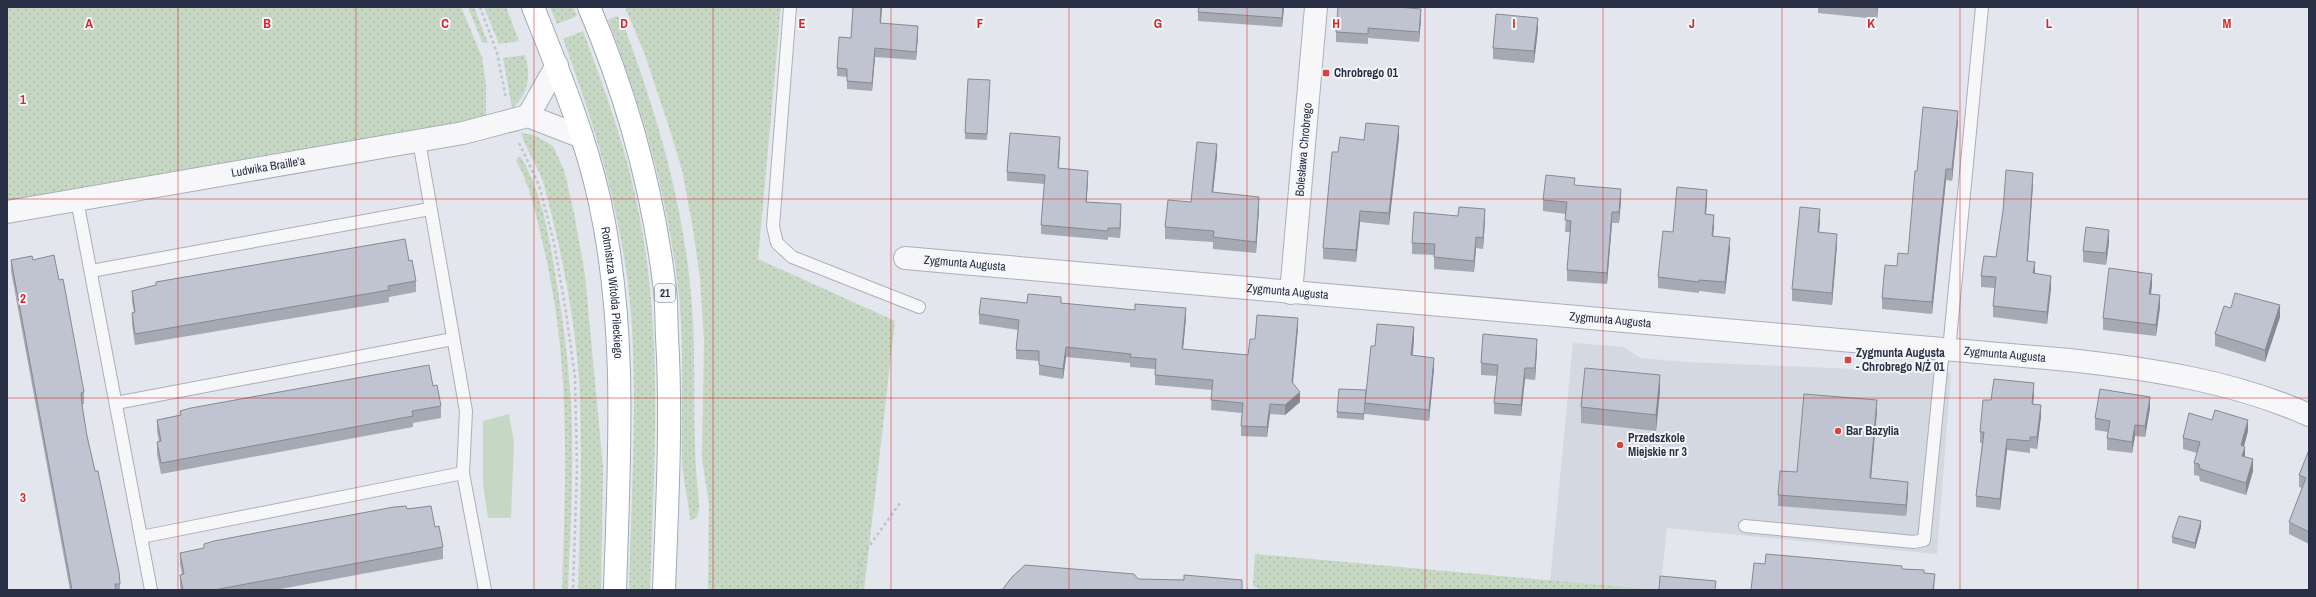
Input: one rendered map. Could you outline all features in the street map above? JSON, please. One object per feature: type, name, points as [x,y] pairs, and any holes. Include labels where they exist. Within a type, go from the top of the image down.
[{"type":"main road","name":"Rotmistrza Witolda Pileckiego","points":[[533,7],[557,65],[582,137],[599,198],[618,326],[620,414],[615,590]]},
{"type":"main road","name":"21","points":[[589,7],[607,49],[626,104],[650,189],[665,284],[669,369],[669,453],[664,590]]},
{"type":"street","name":"Bolesława Chrobrego","points":[[1291,293],[1316,7]]},
{"type":"street","points":[[557,65],[528,116],[582,137]]},
{"type":"street","name":"Ludwika Braille'a","points":[[7,212],[419,141],[498,125],[528,116]]},
{"type":"street","name":"Zygmunta Augusta","points":[[905,258],[2069,360],[2166,373],[2206,381],[2262,397],[2309,415]]},
{"type":"lane","points":[[790,7],[773,226],[777,243],[792,257],[920,307]]},
{"type":"lane","points":[[1745,526],[1914,542],[1924,540],[1946,349],[1982,7]]},
{"type":"lane","points":[[419,141],[466,410],[464,473],[485,590]]},
{"type":"lane","points":[[77,200],[151,590]]},
{"type":"lane","points":[[91,271],[430,210]]},
{"type":"lane","points":[[116,403],[453,338]]},
{"type":"lane","points":[[142,537],[464,473]]},
{"type":"path","points":[[480,7],[497,53],[507,103]]},
{"type":"path","points":[[519,142],[539,185],[554,243],[575,377],[577,469],[573,590]]},
{"type":"path","points":[[857,590],[859,568],[865,552],[900,503]]},
{"type":"shaded area","points":[[1573,343],[1624,347],[1640,358],[1687,362],[1951,373],[1937,554],[1667,528],[1660,590],[1550,581]]},
{"type":"green space","points":[[7,7],[461,7],[482,57],[486,84],[486,118],[7,201]]},
{"type":"green space","points":[[468,7],[474,7],[488,43],[482,42]]},
{"type":"green space","points":[[484,7],[506,7],[519,41],[499,44]]},
{"type":"green space","points":[[550,7],[573,7],[577,16],[557,24]]},
{"type":"green space","points":[[625,7],[781,7],[758,259],[895,321],[864,590],[708,590],[709,504],[702,459],[704,340],[700,278],[682,170],[645,55]]},
{"type":"green space","points":[[616,16],[621,19],[623,23],[657,123],[675,191],[682,225],[691,295],[694,428],[699,507],[697,517],[690,521],[682,461],[682,345],[676,270],[663,197],[654,160],[633,90],[608,20]]},
{"type":"green space","points":[[583,31],[620,138],[632,182],[645,252],[651,299],[654,348],[655,445],[650,590],[629,590],[634,418],[631,314],[622,243],[615,208],[597,140],[563,39]]},
{"type":"green space","points":[[525,55],[528,70],[527,84],[522,97],[512,108],[503,58]]},
{"type":"green space","points":[[521,133],[534,135],[553,146],[564,170],[574,213],[585,275],[603,468],[601,590],[578,590],[581,431],[579,378],[574,329],[556,233],[544,185]]},
{"type":"green space","points":[[521,157],[534,184],[547,228],[553,258],[566,352],[570,392],[572,452],[568,590],[562,590],[565,504],[565,419],[559,335],[553,292],[544,249],[530,192],[516,160]]},
{"type":"green space","points":[[509,414],[514,443],[511,518],[488,518],[483,484],[483,421]]},
{"type":"green space","points":[[1255,554],[1659,590],[1262,590],[1253,586]]},
{"type":"building","points":[[853,7],[881,7],[880,23],[918,26],[916,52],[875,48],[872,83],[847,81],[847,69],[837,68],[839,37],[851,38]]},
{"type":"building","points":[[1199,7],[1283,7],[1282,18],[1198,12]]},
{"type":"building","points":[[1338,7],[1398,7],[1421,9],[1419,32],[1368,28],[1368,34],[1336,32]]},
{"type":"building","points":[[1496,14],[1538,18],[1534,51],[1493,48]]},
{"type":"building","points":[[968,79],[990,80],[987,134],[965,133]]},
{"type":"building","points":[[1923,107],[1958,111],[1952,169],[1946,169],[1932,302],[1882,298],[1885,265],[1897,266],[1898,253],[1908,254],[1915,171],[1917,171]]},
{"type":"building","points":[[1366,123],[1399,126],[1389,213],[1360,211],[1356,250],[1323,248],[1332,152],[1338,152],[1340,137],[1364,140]]},
{"type":"building","points":[[1010,133],[1060,137],[1058,168],[1088,171],[1086,202],[1121,204],[1120,228],[1108,228],[1108,231],[1041,225],[1045,175],[1007,172]]},
{"type":"building","points":[[1197,142],[1217,144],[1212,192],[1259,197],[1256,242],[1213,237],[1214,231],[1165,227],[1168,200],[1191,202]]},
{"type":"building","points":[[2006,170],[2033,173],[2027,261],[2035,262],[2033,273],[2051,276],[2047,312],[1993,306],[1996,277],[1981,276],[1984,256],[1996,257],[2003,211]]},
{"type":"building","points":[[1546,175],[1575,178],[1574,185],[1621,189],[1619,212],[1612,212],[1607,273],[1567,270],[1571,221],[1565,220],[1567,202],[1543,200]]},
{"type":"building","points":[[1677,187],[1707,190],[1705,214],[1714,215],[1712,236],[1730,238],[1725,282],[1699,280],[1699,282],[1658,277],[1663,231],[1673,232]]},
{"type":"building","points":[[1459,207],[1485,209],[1483,238],[1476,237],[1474,261],[1434,257],[1435,244],[1412,243],[1414,212],[1458,216]]},
{"type":"building","points":[[1800,207],[1820,209],[1818,232],[1837,234],[1832,293],[1792,289]]},
{"type":"building","points":[[2086,227],[2109,230],[2106,253],[2083,251]]},
{"type":"building","points":[[405,239],[409,261],[412,260],[416,281],[388,286],[389,290],[135,334],[132,313],[135,312],[132,291],[156,285],[156,282]]},
{"type":"building","points":[[54,255],[59,280],[63,279],[84,392],[81,393],[87,436],[95,471],[98,471],[119,572],[120,584],[115,584],[116,590],[72,590],[11,260],[32,256],[33,260]]},
{"type":"building","points":[[2109,268],[2152,274],[2149,294],[2160,295],[2156,325],[2103,318]]},
{"type":"building","points":[[2235,293],[2280,305],[2265,350],[2215,334],[2224,306],[2231,308]]},
{"type":"building","points":[[1028,294],[1061,297],[1061,303],[1135,310],[1135,304],[1186,308],[1182,349],[1248,355],[1250,339],[1255,339],[1257,315],[1298,318],[1292,382],[1300,392],[1285,405],[1270,404],[1267,427],[1241,426],[1243,403],[1211,400],[1213,380],[1155,375],[1156,359],[1130,357],[1131,354],[1066,347],[1063,369],[1039,365],[1039,351],[1016,350],[1019,320],[979,314],[981,298],[1027,303]]},
{"type":"building","points":[[1377,324],[1414,327],[1411,355],[1434,358],[1429,410],[1365,403],[1371,346],[1375,346]]},
{"type":"building","points":[[1483,334],[1537,339],[1535,368],[1525,368],[1521,405],[1494,403],[1498,365],[1481,363]]},
{"type":"building","points":[[429,365],[433,386],[437,385],[441,406],[412,411],[413,416],[161,463],[157,442],[161,441],[157,420],[181,415],[180,411]]},
{"type":"building","points":[[1585,368],[1660,375],[1656,415],[1581,407]]},
{"type":"building","points":[[1994,379],[2034,383],[2032,404],[2041,405],[2037,437],[2030,437],[2030,441],[2007,439],[2000,499],[1976,496],[1984,432],[1980,432],[1983,400],[1991,400]]},
{"type":"building","points":[[1339,389],[1366,390],[1364,414],[1337,412]]},
{"type":"building","points":[[2100,389],[2150,397],[2145,426],[2135,425],[2132,442],[2107,438],[2110,421],[2095,418]]},
{"type":"building","points":[[1804,394],[1877,400],[1870,478],[1908,482],[1906,505],[1778,495],[1780,471],[1797,472]]},
{"type":"building","points":[[2215,410],[2248,420],[2241,445],[2245,447],[2242,456],[2253,459],[2246,483],[2200,469],[2199,464],[2194,463],[2200,442],[2183,438],[2189,413],[2212,420]]},
{"type":"building","points":[[2309,450],[2309,532],[2289,522],[2306,478],[2299,475]]},
{"type":"building","points":[[406,506],[407,509],[431,506],[435,527],[439,526],[443,547],[214,590],[183,590],[180,575],[184,574],[180,553],[204,548],[204,544],[214,541]]},
{"type":"building","points":[[2179,516],[2201,521],[2195,543],[2172,537]]},
{"type":"building","points":[[1766,554],[1902,566],[1902,569],[1924,570],[1924,573],[1935,574],[1933,590],[1751,590],[1754,563],[1765,564]]},
{"type":"building","points":[[1025,565],[1134,574],[1138,579],[1184,580],[1184,575],[1242,580],[1242,590],[1002,590],[1012,577]]},
{"type":"building","points":[[1660,576],[1716,581],[1715,590],[1659,590]]},
{"type":"place","name":"Chrobrego 01","points":[[1326,73]]},
{"type":"place","name":"Zygmunta Augusta - Chrobrego N/Ż 01","points":[[1848,360]]},
{"type":"place","name":"Bar Bazylia","points":[[1838,431]]},
{"type":"place","name":"Przedszkole Miejskie nr 3","points":[[1620,445]]}]
